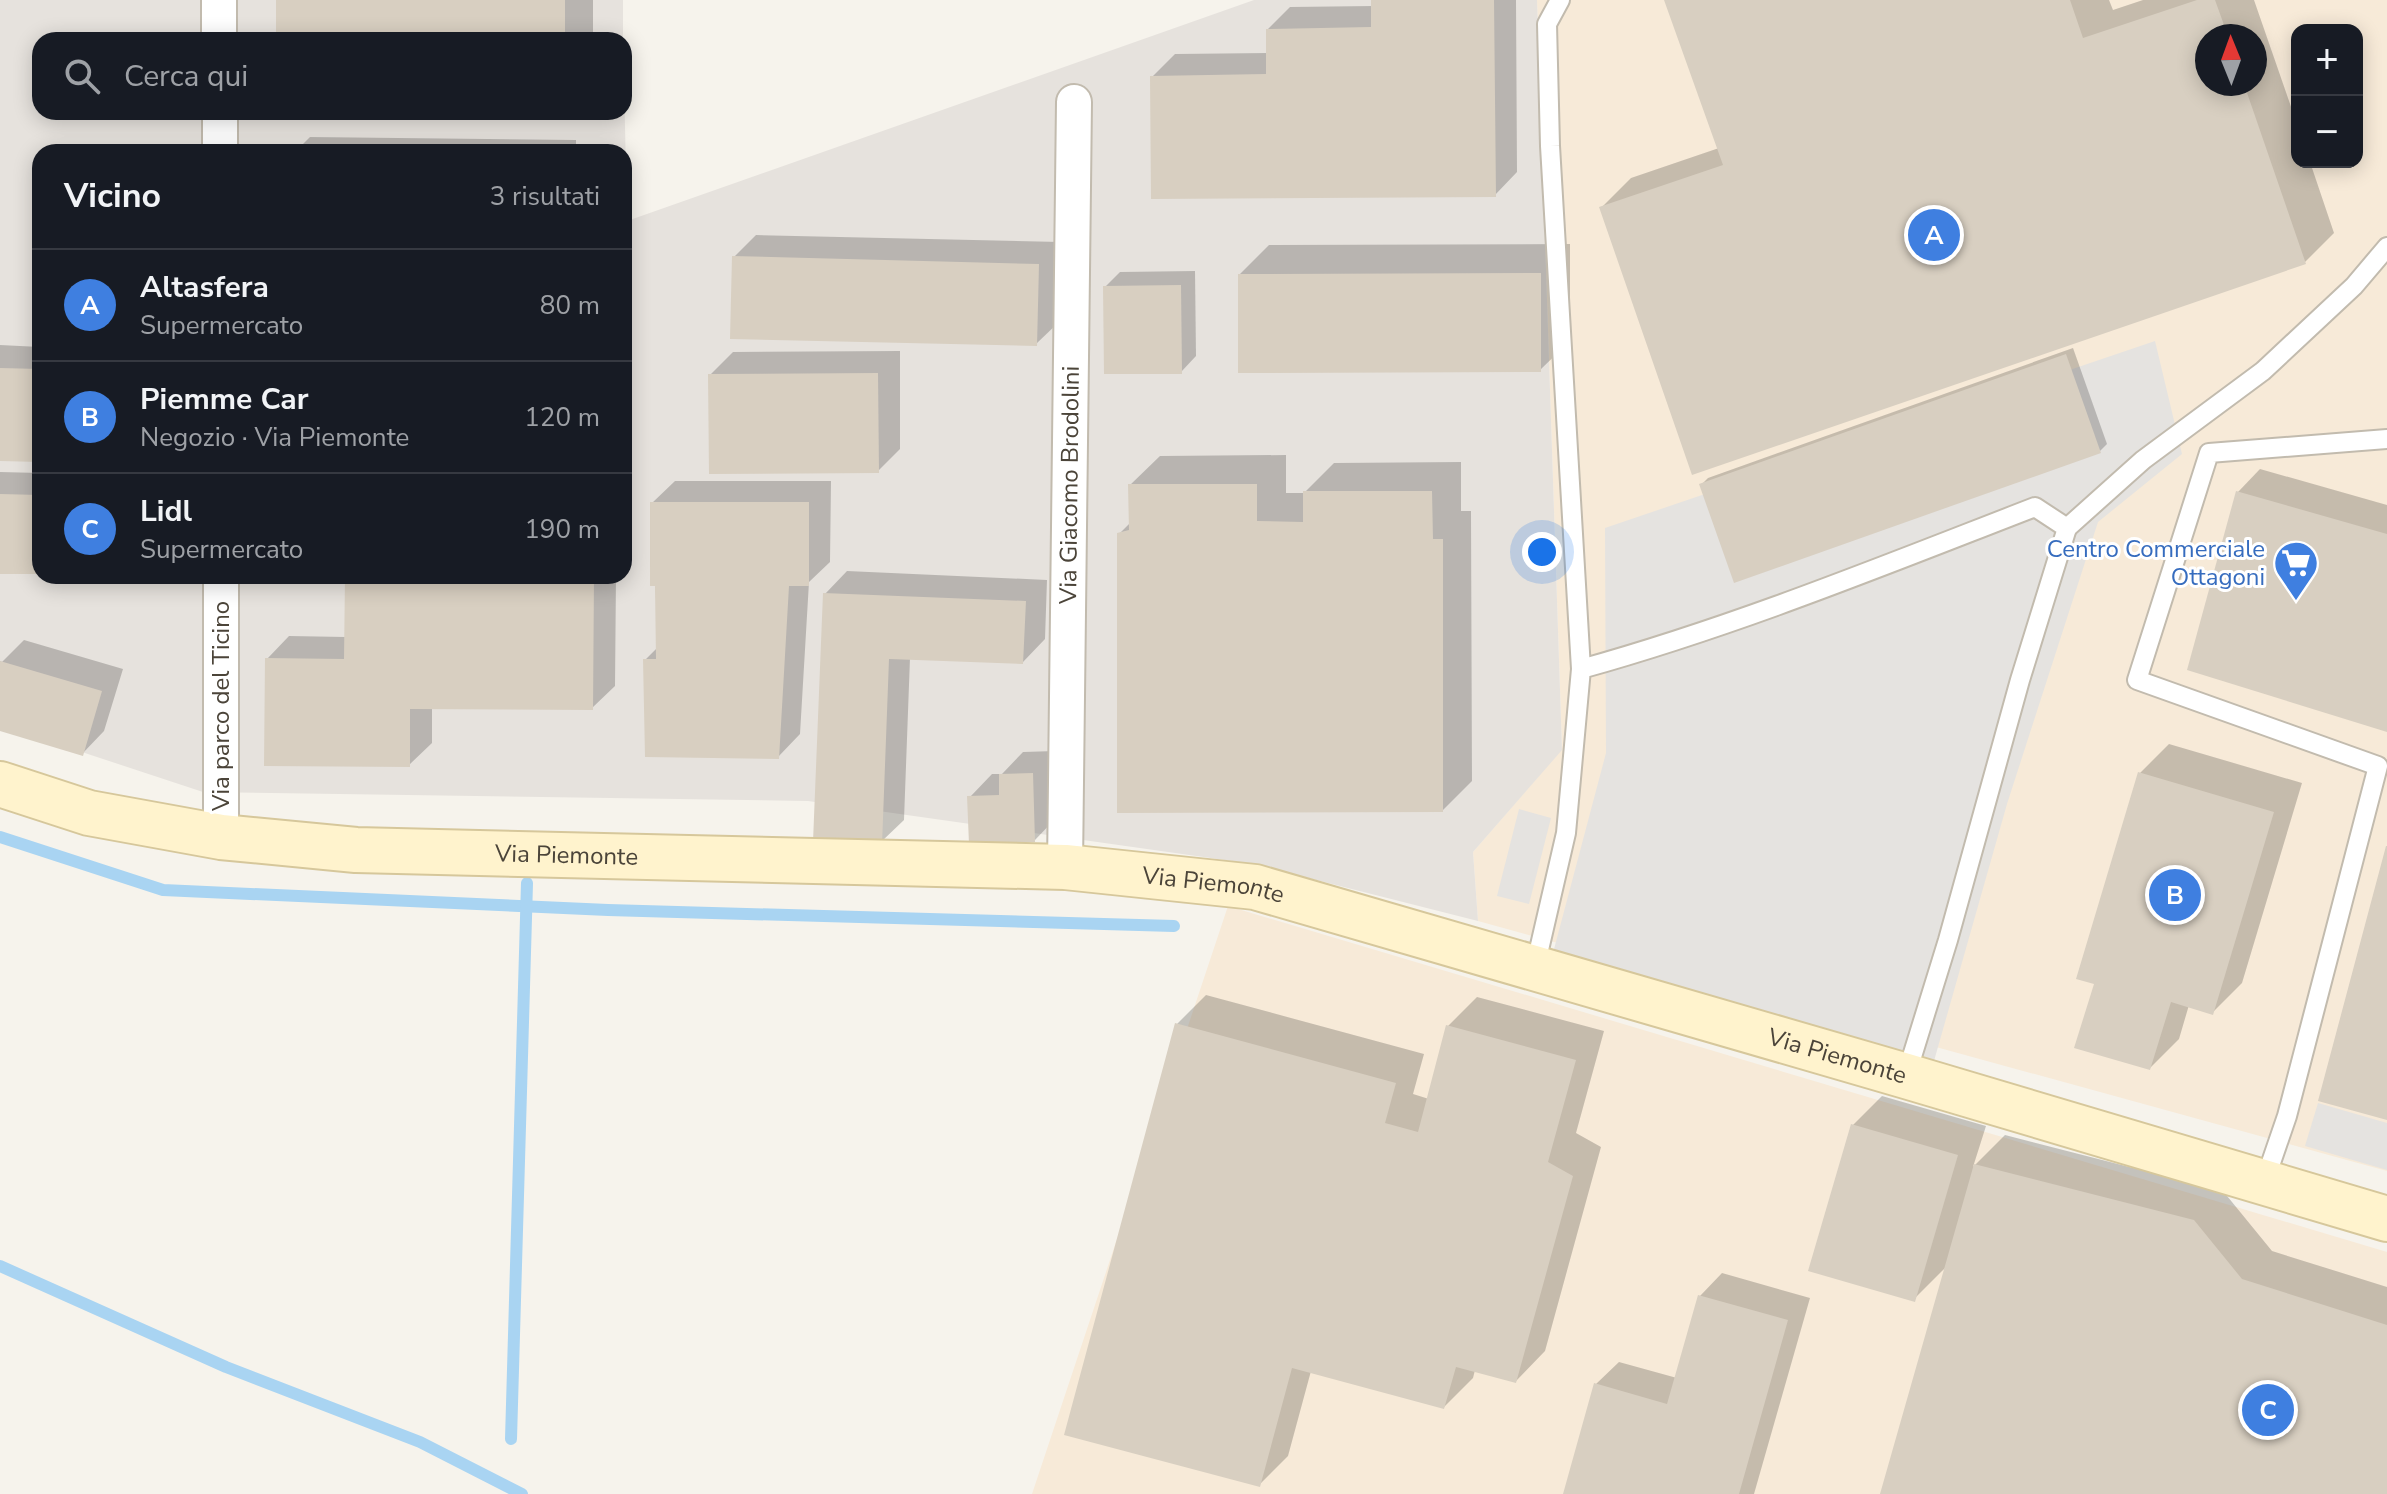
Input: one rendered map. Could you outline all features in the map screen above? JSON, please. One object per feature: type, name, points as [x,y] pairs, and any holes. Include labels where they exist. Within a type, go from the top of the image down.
[{"type":"street","points":[[219,0],[219,32]]},
{"type":"street","name":"Via Giacomo Brodolini","points":[[1065,867],[1074,102]]},
{"type":"street","points":[[220,120],[220,144]]},
{"type":"street","name":"Via parco del Ticino","points":[[221,584],[221,837]]},
{"type":"street","name":"Via Piemonte","points":[[0,784],[89,813],[221,837],[356,850],[1065,867],[1255,887],[2387,1219]]},
{"type":"lane","points":[[1535,967],[1566,833],[1581,669],[1550,146],[1547,24],[1560,0]]},
{"type":"lane","points":[[1906,1076],[2067,528],[2143,460],[2263,371],[2354,286],[2387,247]]},
{"type":"lane","points":[[2264,1183],[2287,1116],[2378,766],[2137,680],[2209,453],[2387,439]]},
{"type":"lane","points":[[1581,669],[1758,613],[2035,507],[2067,528]]},
{"type":"shaded area","points":[[0,0],[623,0],[623,32],[32,32],[32,120],[625,120],[625,144],[32,144],[32,584],[632,584],[632,219],[1254,0],[1537,0],[1562,750],[1473,852],[1478,921],[1253,864],[808,801],[203,792],[0,725]]},
{"type":"shaded area","points":[[1537,0],[2387,0],[2387,1171],[1478,921],[1473,852],[1562,749]]},
{"type":"shaded area","points":[[2155,341],[2182,454],[2098,522],[2007,804],[1934,1061],[1553,953],[1606,753],[1605,528]]},
{"type":"shaded area","points":[[1519,809],[1551,818],[1529,904],[1497,896]]},
{"type":"shaded area","points":[[1228,906],[2387,1252],[2387,1494],[1032,1494]]},
{"type":"shaded area","points":[[2318,1103],[2387,1123],[2387,1170],[2305,1146]]},
{"type":"building","points":[[276,0],[565,0],[565,32],[276,32]]},
{"type":"building","points":[[1371,0],[1494,0],[1496,197],[1151,199],[1150,76],[1266,74],[1266,29],[1371,27]]},
{"type":"building","points":[[1664,0],[2070,0],[2083,38],[2197,0],[2215,0],[2224,24],[2195,24],[2195,96],[2248,96],[2306,264],[1692,475],[1599,207],[1723,165]]},
{"type":"building","points":[[732,256],[1039,264],[1037,346],[730,339]]},
{"type":"building","points":[[1541,273],[1541,372],[1238,373],[1238,274]]},
{"type":"building","points":[[1181,285],[1182,374],[1104,374],[1103,286]]},
{"type":"building","points":[[2066,354],[2101,453],[1734,583],[1699,484]]},
{"type":"building","points":[[0,368],[32,369],[32,462],[0,461]]},
{"type":"building","points":[[878,373],[879,473],[709,474],[708,374]]},
{"type":"building","points":[[1128,484],[1257,484],[1257,521],[1303,522],[1303,491],[1432,491],[1433,539],[1443,539],[1443,812],[1117,813],[1117,533],[1129,530]]},
{"type":"building","name":"Centro Commerciale Ottagoni","points":[[2236,491],[2387,534],[2387,732],[2187,670]]},
{"type":"building","points":[[0,494],[32,495],[32,574],[0,574]]},
{"type":"building","points":[[650,502],[809,502],[809,586],[789,586],[779,759],[645,757],[643,659],[656,659],[655,586],[650,586]]},
{"type":"building","points":[[345,584],[594,584],[593,710],[410,709],[410,767],[264,766],[265,658],[344,659]]},
{"type":"building","points":[[823,593],[1026,601],[1023,664],[889,659],[882,845],[813,842]]},
{"type":"building","points":[[0,661],[102,691],[83,756],[0,731]]},
{"type":"building","points":[[2138,772],[2274,812],[2213,1015],[2171,1002],[2150,1070],[2074,1048],[2094,984],[2076,979]]},
{"type":"building","points":[[1033,773],[1035,842],[969,844],[967,796],[999,795],[999,774]]},
{"type":"building","points":[[2387,846],[2387,1120],[2318,1101]]},
{"type":"building","points":[[1175,1023],[1396,1083],[1385,1123],[1418,1132],[1446,1025],[1576,1060],[1548,1162],[1573,1176],[1516,1383],[1456,1367],[1444,1409],[1292,1368],[1260,1487],[1064,1435]]},
{"type":"building","points":[[1851,1124],[1958,1155],[1915,1302],[1808,1271]]},
{"type":"building","points":[[1974,1164],[2194,1220],[2242,1279],[2387,1325],[2387,1494],[1880,1494]]},
{"type":"building","points":[[1698,1295],[1788,1320],[1739,1494],[1563,1494],[1594,1383],[1667,1404]]},
{"type":"waterway","points":[[0,837],[163,890],[608,910],[1174,926]]},
{"type":"waterway","points":[[511,1439],[527,883]]},
{"type":"waterway","points":[[0,1266],[226,1367],[420,1442],[522,1494]]},
{"type":"place","name":"Altasfera","points":[[1934,235]]},
{"type":"place","name":"Centro Commerciale Ottagoni","points":[[2296,602]]},
{"type":"place","name":"Piemme Car","points":[[2175,895]]},
{"type":"place","name":"Lidl","points":[[2268,1410]]}]
